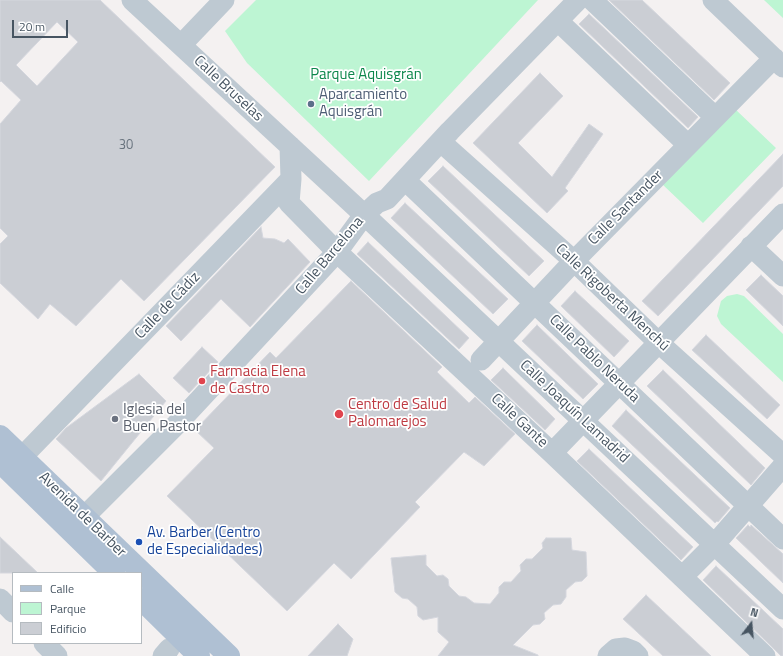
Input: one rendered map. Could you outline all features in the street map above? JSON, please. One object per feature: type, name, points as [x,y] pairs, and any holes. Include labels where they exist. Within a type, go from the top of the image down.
[{"type":"main road","name":"Avenida de Barber","points":[[0,436],[12,465],[113,572]]},
{"type":"main road","name":"Avenida de Barber","points":[[12,465],[84,517],[141,572]]},
{"type":"main road","name":"Avenida de Barber","points":[[142,573],[229,656]]},
{"type":"main road","points":[[142,600],[199,656]]},
{"type":"street","name":"Calle Bruselas","points":[[132,0],[364,215]]},
{"type":"street","points":[[181,45],[224,0]]},
{"type":"street","name":"Calle Barcelona","points":[[84,517],[176,424],[337,252],[364,215],[377,203],[387,199],[578,0]]},
{"type":"street","points":[[592,0],[715,118]]},
{"type":"street","points":[[713,0],[778,63]]},
{"type":"street","points":[[558,21],[688,145]]},
{"type":"street","name":"Calle Santander","points":[[481,360],[574,261],[715,118],[778,63]]},
{"type":"street","name":"Calle Rigoberta Menchú","points":[[441,142],[574,261],[659,343],[783,454]]},
{"type":"street","points":[[290,146],[291,180],[308,175],[325,178]]},
{"type":"street","name":"Calle Gante","points":[[291,180],[289,202],[337,252],[552,453],[764,656]]},
{"type":"street","name":"Calle de Cádiz","points":[[12,465],[291,180]]},
{"type":"street","name":"Calle Pablo Neruda","points":[[405,180],[783,538]]},
{"type":"street","points":[[552,453],[783,214]]},
{"type":"street","name":"Calle Joaquín Lamadrid","points":[[364,215],[783,609]]},
{"type":"street","points":[[751,246],[783,276]]},
{"type":"street","points":[[682,577],[714,545],[783,466]]},
{"type":"street","points":[[0,599],[12,611]]},
{"type":"street","points":[[45,644],[57,656]]},
{"type":"street","points":[[608,656],[616,649],[625,648],[633,651],[638,656]]},
{"type":"green space","name":"Parque Aquisgrán","points":[[256,0],[538,0],[369,181],[247,63],[225,31]]},
{"type":"green space","points":[[764,0],[783,0],[783,18]]},
{"type":"green space","points":[[735,109],[776,148],[703,223],[662,184]]},
{"type":"green space","points":[[737,294],[744,296],[783,334],[783,382],[721,324],[717,316],[721,301],[727,296]]},
{"type":"building","points":[[0,0],[100,0],[275,167],[144,301],[121,279],[76,326],[50,304],[38,319],[0,283],[0,244],[8,236],[0,228],[0,124],[21,100],[1,81],[0,82]],"holes":[[[57,22],[78,42],[37,86],[16,65]]]},
{"type":"building","points":[[609,0],[642,0],[730,83],[714,100]]},
{"type":"building","points":[[589,14],[698,117],[688,128],[579,24]]},
{"type":"building","points":[[540,73],[563,96],[518,143],[552,177],[589,124],[603,134],[565,188],[568,191],[547,213],[473,143]]},
{"type":"building","points":[[783,154],[783,186],[658,316],[642,301]]},
{"type":"building","points":[[443,166],[544,261],[529,276],[428,181]]},
{"type":"building","points":[[405,203],[508,299],[493,314],[391,218]]},
{"type":"building","points":[[261,227],[263,238],[275,239],[284,243],[288,239],[310,262],[250,327],[221,299],[181,341],[166,326]]},
{"type":"building","points":[[368,242],[469,338],[459,349],[357,254]]},
{"type":"building","points":[[761,275],[783,296],[783,326],[746,290]]},
{"type":"building","points":[[351,281],[442,367],[437,372],[469,403],[475,397],[515,434],[484,466],[464,452],[415,502],[420,507],[351,579],[334,563],[287,611],[167,496],[214,448],[195,430],[270,352],[276,358]]},
{"type":"building","points":[[575,291],[629,341],[614,357],[561,306]]},
{"type":"building","points":[[537,325],[598,384],[583,399],[522,341]]},
{"type":"building","points":[[706,335],[780,405],[767,419],[692,350]]},
{"type":"building","points":[[202,347],[218,362],[189,393],[173,378]]},
{"type":"building","points":[[503,368],[555,419],[545,430],[491,380]]},
{"type":"building","points":[[663,370],[765,468],[751,485],[647,386]]},
{"type":"building","name":"Iglesia del Buen Pastor","points":[[139,374],[166,401],[101,481],[56,439],[66,428]]},
{"type":"building","points":[[626,410],[730,508],[718,522],[717,521],[715,523],[612,426]]},
{"type":"building","points":[[589,449],[693,547],[681,560],[577,461]]},
{"type":"building","points":[[748,525],[750,527],[751,525],[783,554],[783,583],[736,538]]},
{"type":"building","points":[[0,537],[37,572],[12,572],[0,573]]},
{"type":"building","points":[[546,538],[571,538],[572,550],[586,552],[587,576],[582,581],[575,582],[566,590],[566,597],[561,604],[553,605],[544,613],[545,619],[540,624],[533,625],[513,645],[538,656],[438,656],[449,642],[438,632],[438,617],[423,620],[418,616],[417,607],[408,599],[402,598],[395,592],[391,558],[426,555],[426,565],[437,576],[443,575],[448,579],[449,586],[459,596],[466,597],[474,603],[490,604],[499,593],[499,587],[504,582],[511,582],[521,571],[520,565],[526,559],[532,559],[543,548],[542,543]]},
{"type":"building","points":[[716,566],[783,629],[783,656],[781,656],[703,580]]},
{"type":"building","points":[[646,595],[711,656],[663,656],[623,619]]},
{"type":"building","points":[[338,624],[353,639],[347,656],[308,656]]},
{"type":"place","name":"Aparcamiento Aquisgrán","points":[[311,104]]},
{"type":"place","name":"Farmacia Elena de Castro","points":[[202,381]]},
{"type":"place","name":"Centro de Salud Palomarejos","points":[[339,414]]},
{"type":"place","name":"Iglesia del Buen Pastor","points":[[115,419]]},
{"type":"place","name":"Av. Barber (Centro de Especialidades)","points":[[139,542]]}]
